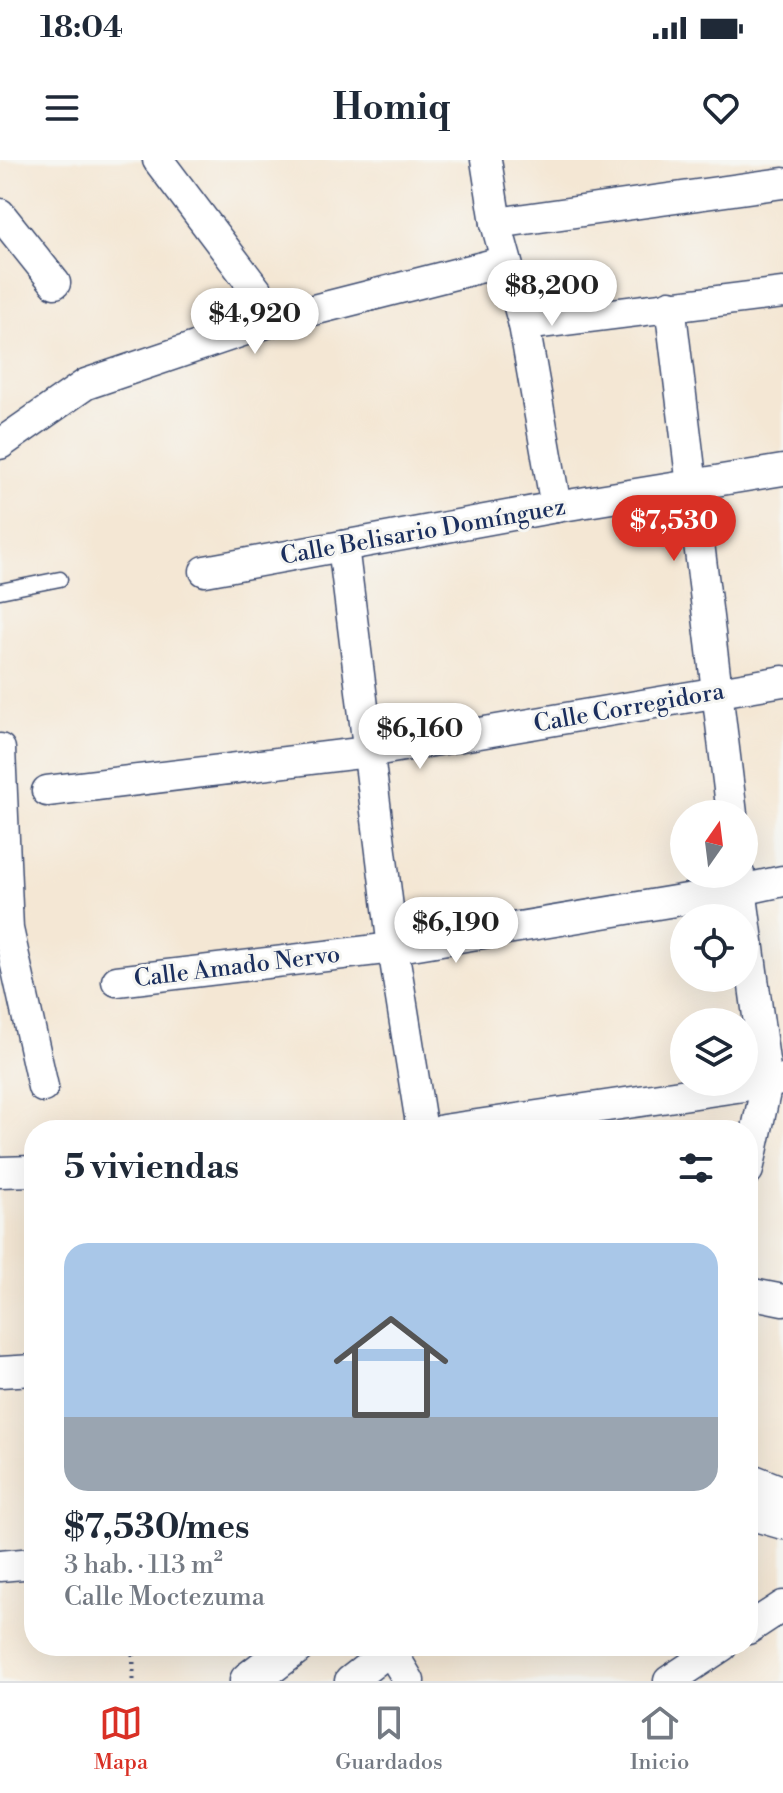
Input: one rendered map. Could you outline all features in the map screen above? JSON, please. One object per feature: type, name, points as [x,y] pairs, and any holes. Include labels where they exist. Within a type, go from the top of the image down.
[{"type":"street","points":[[158,160],[278,319]]},
{"type":"street","points":[[486,160],[496,223],[524,325],[556,507]]},
{"type":"street","points":[[496,223],[783,183]]},
{"type":"street","points":[[0,214],[55,283]]},
{"type":"street","points":[[0,444],[86,384],[278,319],[506,261]]},
{"type":"street","points":[[524,325],[783,293]]},
{"type":"street","points":[[670,305],[730,800]]},
{"type":"street","name":"Calle Belisario Domínguez","points":[[205,571],[556,507],[783,470]]},
{"type":"street","points":[[343,546],[393,948],[420,1120]]},
{"type":"street","name":"Calle Corregidora","points":[[47,791],[368,752],[783,681]]},
{"type":"street","points":[[0,752],[4,930],[43,1087]]},
{"type":"street","name":"Calle Amado Nervo","points":[[758,882],[783,881]]},
{"type":"street","name":"Calle Amado Nervo","points":[[117,981],[393,948],[708,888]]},
{"type":"street","points":[[741,888],[778,1084],[758,1141]]},
{"type":"street","points":[[516,1120],[778,1084]]},
{"type":"street","points":[[0,1172],[24,1171]]},
{"type":"street","points":[[758,1295],[783,1300]]},
{"type":"street","points":[[0,1372],[24,1371]]},
{"type":"street","points":[[758,1486],[783,1496]]},
{"type":"street","points":[[758,1517],[783,1524]]},
{"type":"street","points":[[0,1566],[24,1564]]},
{"type":"street","points":[[758,1622],[783,1606]]},
{"type":"street","points":[[249,1681],[282,1656]]},
{"type":"street","points":[[350,1681],[380,1656]]},
{"type":"street","points":[[396,1656],[409,1681]]},
{"type":"street","points":[[669,1681],[707,1656]]},
{"type":"lane","points":[[0,591],[60,579]]},
{"type":"path","points":[[133,1656],[133,1681]]}]
